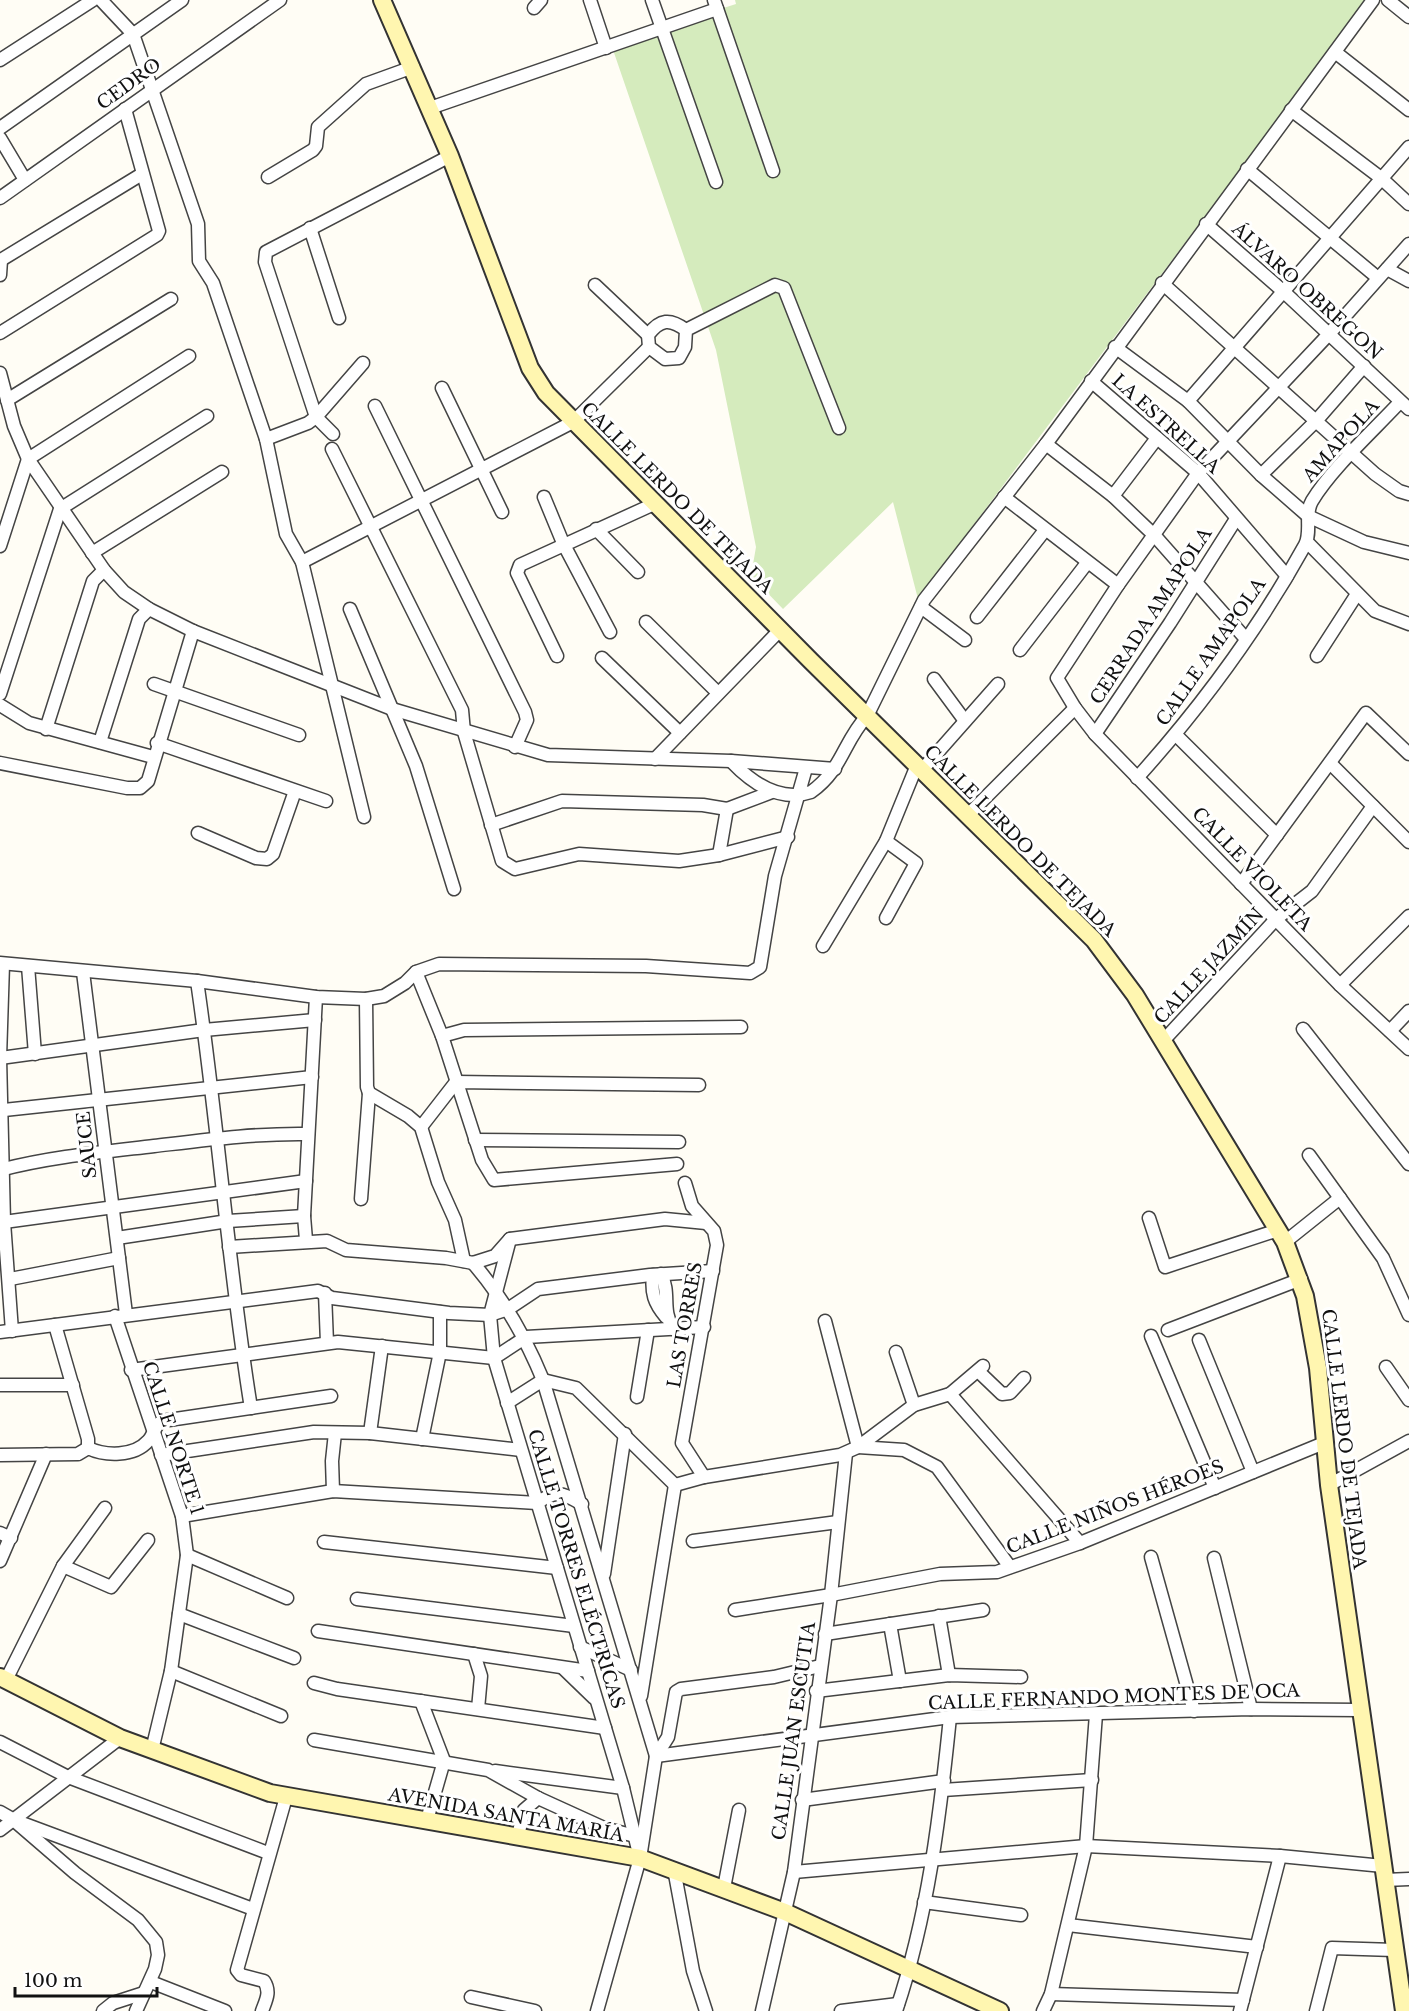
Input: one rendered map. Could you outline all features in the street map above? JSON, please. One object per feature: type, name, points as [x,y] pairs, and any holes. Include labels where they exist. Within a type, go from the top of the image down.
[{"type":"main road","name":"CALLE LERDO DE TEJADA","points":[[382,0],[450,156],[530,368],[546,393],[780,630],[1094,940],[1135,994],[1281,1236],[1301,1279],[1318,1368],[1329,1485],[1359,1710],[1404,2011]]},
{"type":"main road","name":"AVENIDA SANTA MARÍA","points":[[3,1678],[120,1738],[286,1797],[640,1858],[674,1869],[786,1912],[1000,2011]]},
{"type":"street","points":[[0,60],[93,0]]},
{"type":"street","points":[[101,0],[133,34],[150,90],[198,224],[199,261],[213,283],[266,439],[286,534],[302,562],[364,817]]},
{"type":"street","points":[[0,129],[182,0]]},
{"type":"street","name":"CEDRO","points":[[0,198],[280,0]]},
{"type":"street","points":[[590,0],[606,48]]},
{"type":"street","points":[[652,0],[716,182]]},
{"type":"street","points":[[731,761],[756,784],[772,792],[799,794],[814,789],[835,769],[853,731],[867,716],[921,607],[1046,444],[1162,283],[1373,0]]},
{"type":"street","points":[[1388,0],[1409,17]]},
{"type":"street","points":[[430,108],[662,28],[715,5],[773,171]]},
{"type":"street","points":[[1335,52],[1409,110]]},
{"type":"street","points":[[268,177],[313,150],[316,146],[318,127],[366,84],[413,67]]},
{"type":"street","points":[[0,333],[157,235],[159,231],[126,109]]},
{"type":"street","points":[[1291,110],[1381,178],[1409,204]]},
{"type":"street","points":[[0,138],[25,180]]},
{"type":"street","points":[[1188,400],[1409,147]]},
{"type":"street","points":[[333,434],[316,417],[265,262],[266,252],[450,156]]},
{"type":"street","points":[[1247,169],[1330,237],[1382,273],[1409,281]]},
{"type":"street","points":[[0,275],[1,259],[142,174]]},
{"type":"street","name":"ÁLVARO OBREGON","points":[[1206,224],[1284,292],[1405,406]]},
{"type":"street","points":[[310,228],[339,318]]},
{"type":"street","points":[[1004,497],[1118,585],[1198,473],[1329,334],[1409,244]]},
{"type":"street","points":[[1162,283],[1375,474],[1399,491],[1409,494]]},
{"type":"street","points":[[595,285],[665,359],[679,358],[685,347],[686,330]]},
{"type":"street","points":[[686,330],[775,285],[784,288],[839,428]]},
{"type":"street","points":[[7,400],[171,299]]},
{"type":"street","points":[[302,562],[573,422],[648,341],[656,324],[668,321],[686,330]]},
{"type":"street","points":[[1115,347],[1188,400],[1261,475],[1308,516],[1364,542],[1409,553]]},
{"type":"street","points":[[0,546],[4,518],[28,459],[189,356]]},
{"type":"street","points":[[266,439],[308,423],[316,417],[363,363]]},
{"type":"street","points":[[1261,475],[1316,421],[1364,366]]},
{"type":"street","points":[[0,373],[28,459],[60,509],[104,570],[124,592],[148,609],[193,632],[392,709],[548,755],[731,761],[835,769]]},
{"type":"street","name":"LA ESTRELLA","points":[[1090,381],[1198,473],[1287,576]]},
{"type":"street","points":[[442,388],[502,512]]},
{"type":"street","points":[[375,406],[525,712],[527,720],[515,747]]},
{"type":"street","name":"AMAPOLA","points":[[1307,542],[1311,503],[1353,454],[1405,406]]},
{"type":"street","points":[[0,694],[60,509],[207,416]]},
{"type":"street","points":[[1113,496],[1157,438]]},
{"type":"street","points":[[1046,444],[1113,496],[1155,536],[1246,639]]},
{"type":"street","points":[[332,449],[462,710],[464,732],[502,861],[515,869],[579,854],[680,861],[719,855],[788,837]]},
{"type":"street","points":[[92,553],[222,472]]},
{"type":"street","points":[[544,497],[563,543],[610,632]]},
{"type":"street","points":[[557,656],[517,573],[520,566],[563,543],[654,504]]},
{"type":"street","name":"CERRADA AMAPOLA","points":[[1095,734],[1236,519]]},
{"type":"street","points":[[596,530],[638,572]]},
{"type":"street","points":[[977,616],[1045,530]]},
{"type":"street","points":[[1307,542],[1375,611],[1409,624]]},
{"type":"street","name":"CALLE AMAPOLA","points":[[1137,778],[1176,735],[1246,639],[1307,542]]},
{"type":"street","points":[[1020,650],[1087,563]]},
{"type":"street","points":[[46,729],[93,581],[104,570]]},
{"type":"street","name":"CALLE VIOLETA","points":[[1118,585],[1057,678],[1075,708],[1095,734],[1137,778],[1340,985],[1409,1049]]},
{"type":"street","points":[[1317,656],[1357,594]]},
{"type":"street","points":[[921,607],[965,640]]},
{"type":"street","points":[[100,742],[139,619],[148,609]]},
{"type":"street","points":[[350,609],[416,766],[454,889]]},
{"type":"street","points":[[646,622],[718,693]]},
{"type":"street","points":[[655,759],[780,630]]},
{"type":"street","points":[[0,763],[140,788],[148,781],[157,743],[193,632]]},
{"type":"street","points":[[602,658],[680,733]]},
{"type":"street","points":[[934,679],[965,721]]},
{"type":"street","points":[[154,684],[299,735]]},
{"type":"street","points":[[823,946],[886,842],[920,767],[998,684]]},
{"type":"street","points":[[0,705],[28,723],[153,757]]},
{"type":"street","points":[[968,815],[1075,708]]},
{"type":"street","points":[[1241,884],[1366,713],[1409,754]]},
{"type":"street","points":[[1176,735],[1277,835]]},
{"type":"street","points":[[157,743],[326,801]]},
{"type":"street","points":[[1330,763],[1409,842]]},
{"type":"street","points":[[713,1271],[657,1274],[538,1289],[508,1309],[490,1315],[440,1312],[332,1298],[318,1291],[6,1331],[10,1279],[4,1222],[2,1169],[1,963],[197,981],[316,997],[366,999],[384,996],[405,983],[416,972],[439,964],[646,966],[750,973],[760,967],[775,876],[806,768]]},
{"type":"street","points":[[198,833],[256,858],[267,859],[273,854],[295,791]]},
{"type":"street","points":[[491,825],[562,801],[703,805],[728,809],[772,792]]},
{"type":"street","name":"CALLE JAZMÍN","points":[[1163,1041],[1276,919],[1312,891],[1373,806]]},
{"type":"street","points":[[719,855],[728,809]]},
{"type":"street","points":[[886,842],[916,863],[886,918]]},
{"type":"street","points":[[1340,985],[1409,916]]},
{"type":"street","points":[[28,966],[35,1053]]},
{"type":"street","name":"SAUCE","points":[[83,972],[117,1238],[120,1315]]},
{"type":"street","points":[[416,972],[442,1036],[475,1140],[487,1172],[494,1180],[677,1164]]},
{"type":"street","points":[[197,981],[212,1086],[235,1302],[250,1408]]},
{"type":"street","points":[[306,1240],[304,1216],[316,997]]},
{"type":"street","points":[[361,1199],[369,1093],[366,1078],[366,999]]},
{"type":"street","points":[[1390,1031],[1409,1011]]},
{"type":"street","points":[[0,1058],[204,1030],[315,1020]]},
{"type":"street","points":[[442,1036],[464,1030],[741,1027]]},
{"type":"street","points":[[1303,1029],[1409,1164]]},
{"type":"street","points":[[2,1108],[312,1077]]},
{"type":"street","points":[[456,1082],[699,1085]]},
{"type":"street","points":[[421,1127],[456,1082]]},
{"type":"street","points":[[369,1093],[408,1116],[421,1127],[438,1182],[455,1220],[469,1262]]},
{"type":"street","points":[[2,1169],[106,1151],[218,1138],[279,1133],[309,1134]]},
{"type":"street","points":[[475,1140],[679,1142]]},
{"type":"street","points":[[1309,1155],[1383,1258],[1409,1316]]},
{"type":"street","points":[[4,1222],[306,1181]]},
{"type":"street","name":"LAS TORRES","points":[[685,1183],[692,1206],[714,1231],[717,1245],[682,1443],[704,1477]]},
{"type":"street","points":[[1149,1218],[1165,1268],[1281,1236],[1340,1198]]},
{"type":"street","points":[[117,1238],[228,1221],[304,1216]]},
{"type":"street","points":[[229,1247],[306,1240],[327,1241],[346,1250],[469,1262],[495,1256],[510,1239],[665,1220],[706,1223]]},
{"type":"street","name":"CALLE TORRES ELÉCTRICAS","points":[[510,1239],[490,1315],[494,1358],[623,1788],[640,1858]]},
{"type":"street","points":[[10,1279],[119,1258]]},
{"type":"street","name":"CALLE TORRES ELÉCTRICAS","points":[[469,1262],[497,1290],[526,1337],[543,1380],[656,1756]]},
{"type":"street","points":[[657,1274],[651,1291],[655,1303],[670,1324]]},
{"type":"street","points":[[1168,1330],[1301,1279]]},
{"type":"street","points":[[325,1293],[327,1343]]},
{"type":"street","points":[[423,1439],[440,1352],[440,1312]]},
{"type":"street","name":"CALLE NORTE 1","points":[[120,1315],[131,1370],[182,1516],[187,1555],[171,1671],[152,1750]]},
{"type":"street","points":[[825,1321],[858,1447]]},
{"type":"street","points":[[131,1370],[327,1343],[382,1346],[494,1358],[526,1337],[648,1330],[670,1324],[704,1326]]},
{"type":"street","points":[[0,1455],[83,1453],[88,1448],[88,1439],[74,1385],[56,1326]]},
{"type":"street","points":[[637,1397],[648,1330]]},
{"type":"street","points":[[1151,1336],[1215,1488]]},
{"type":"street","points":[[1199,1340],[1253,1472]]},
{"type":"street","points":[[370,1433],[382,1346]]},
{"type":"street","points":[[896,1352],[914,1405]]},
{"type":"street","points":[[1386,1367],[1409,1400]]},
{"type":"street","points":[[675,1485],[704,1477],[846,1453],[858,1447],[914,1405],[951,1394],[981,1369],[1002,1394],[1010,1393],[1024,1378]]},
{"type":"street","points":[[507,1403],[543,1380],[576,1388],[675,1485]]},
{"type":"street","points":[[0,1385],[74,1385]]},
{"type":"street","points":[[951,1394],[1080,1543]]},
{"type":"street","points":[[88,1448],[101,1454],[125,1452],[147,1442],[162,1421],[331,1396]]},
{"type":"street","points":[[161,1455],[314,1432],[370,1433],[521,1450]]},
{"type":"street","points":[[333,1491],[334,1433]]},
{"type":"street","points":[[604,1578],[625,1434]]},
{"type":"street","points":[[1329,1485],[1409,1441]]},
{"type":"street","name":"CALLE NIÑOS HÉROES","points":[[735,1610],[831,1595],[940,1574],[997,1572],[1080,1543],[1324,1443]]},
{"type":"street","points":[[858,1447],[904,1450],[937,1467],[1010,1567]]},
{"type":"street","name":"CALLE JUAN ESCUTIA","points":[[762,2011],[794,1872],[816,1691],[831,1595],[846,1453]]},
{"type":"street","points":[[0,1561],[6,1536],[46,1454]]},
{"type":"street","points":[[640,1700],[675,1485]]},
{"type":"street","points":[[182,1516],[333,1491],[537,1503],[550,1493],[564,1494],[582,1504]]},
{"type":"street","points":[[3,1678],[63,1566],[105,1508]]},
{"type":"street","points":[[693,1541],[838,1522]]},
{"type":"street","points":[[63,1566],[111,1587],[148,1540]]},
{"type":"street","points":[[324,1542],[556,1568]]},
{"type":"street","points":[[187,1555],[286,1598]]},
{"type":"street","points":[[1151,1557],[1194,1711]]},
{"type":"street","points":[[1214,1558],[1251,1709]]},
{"type":"street","points":[[357,1599],[574,1626]]},
{"type":"street","points":[[825,1634],[983,1610]]},
{"type":"street","points":[[179,1614],[294,1658]]},
{"type":"street","points":[[939,1616],[949,1675]]},
{"type":"street","points":[[890,1624],[900,1681]]},
{"type":"street","points":[[318,1631],[588,1671]]},
{"type":"street","points":[[580,1647],[631,1670]]},
{"type":"street","points":[[474,1654],[481,1676],[478,1709]]},
{"type":"street","points":[[597,2011],[640,1858],[656,1756],[668,1737],[676,1692],[681,1689],[774,1677],[820,1666]]},
{"type":"street","points":[[563,1668],[596,1700]]},
{"type":"street","points":[[171,1671],[281,1716]]},
{"type":"street","points":[[816,1691],[949,1675],[1021,1677]]},
{"type":"street","points":[[314,1683],[337,1689],[605,1728]]},
{"type":"street","points":[[421,1701],[444,1761],[427,1820]]},
{"type":"street","name":"CALLE FERNANDO MONTES DE OCA","points":[[656,1756],[950,1717],[1251,1709],[1359,1710]]},
{"type":"street","points":[[1043,2011],[1051,1994],[1086,1846],[1096,1714]]},
{"type":"street","points":[[841,2011],[897,2008],[911,1970],[934,1858],[950,1717]]},
{"type":"street","points":[[0,1830],[120,1738]]},
{"type":"street","points":[[314,1740],[488,1770],[623,1788]]},
{"type":"street","points":[[0,1742],[68,1777],[268,1853]]},
{"type":"street","points":[[488,1770],[538,1798],[604,1828],[635,1836]]},
{"type":"street","points":[[802,1800],[943,1785],[1092,1780]]},
{"type":"street","points":[[262,2011],[268,1996],[267,1986],[264,1982],[241,1975],[237,1970],[268,1853],[286,1797]]},
{"type":"street","points":[[518,1836],[524,1810],[538,1798]]},
{"type":"street","points":[[724,1888],[739,1810]]},
{"type":"street","points":[[0,1812],[14,1820],[254,1909]]},
{"type":"street","points":[[14,1820],[57,1858],[149,1931],[156,1942],[158,1955],[148,1987],[136,2011]]},
{"type":"street","points":[[794,1872],[1086,1846],[1280,1856],[1409,1879]]},
{"type":"street","points":[[1051,1994],[1148,1997],[1242,2005],[1280,1856]]},
{"type":"street","points":[[674,1869],[693,1971],[706,2011]]},
{"type":"street","points":[[924,1902],[1021,1915]]},
{"type":"street","points":[[1068,1925],[1257,1947]]},
{"type":"street","points":[[1316,2011],[1332,1948],[1394,1950]]},
{"type":"street","points":[[103,2011],[113,2003],[148,1987],[201,2006],[225,2011]]},
{"type":"street","points":[[471,1997],[503,2007],[535,2011]]},
{"type":"street","points":[[1146,2011],[1148,1997]]},
{"type":"green space","points":[[735,0],[1367,0],[918,599],[893,502],[783,609],[751,576],[756,547],[716,350],[611,44],[736,4]]}]
